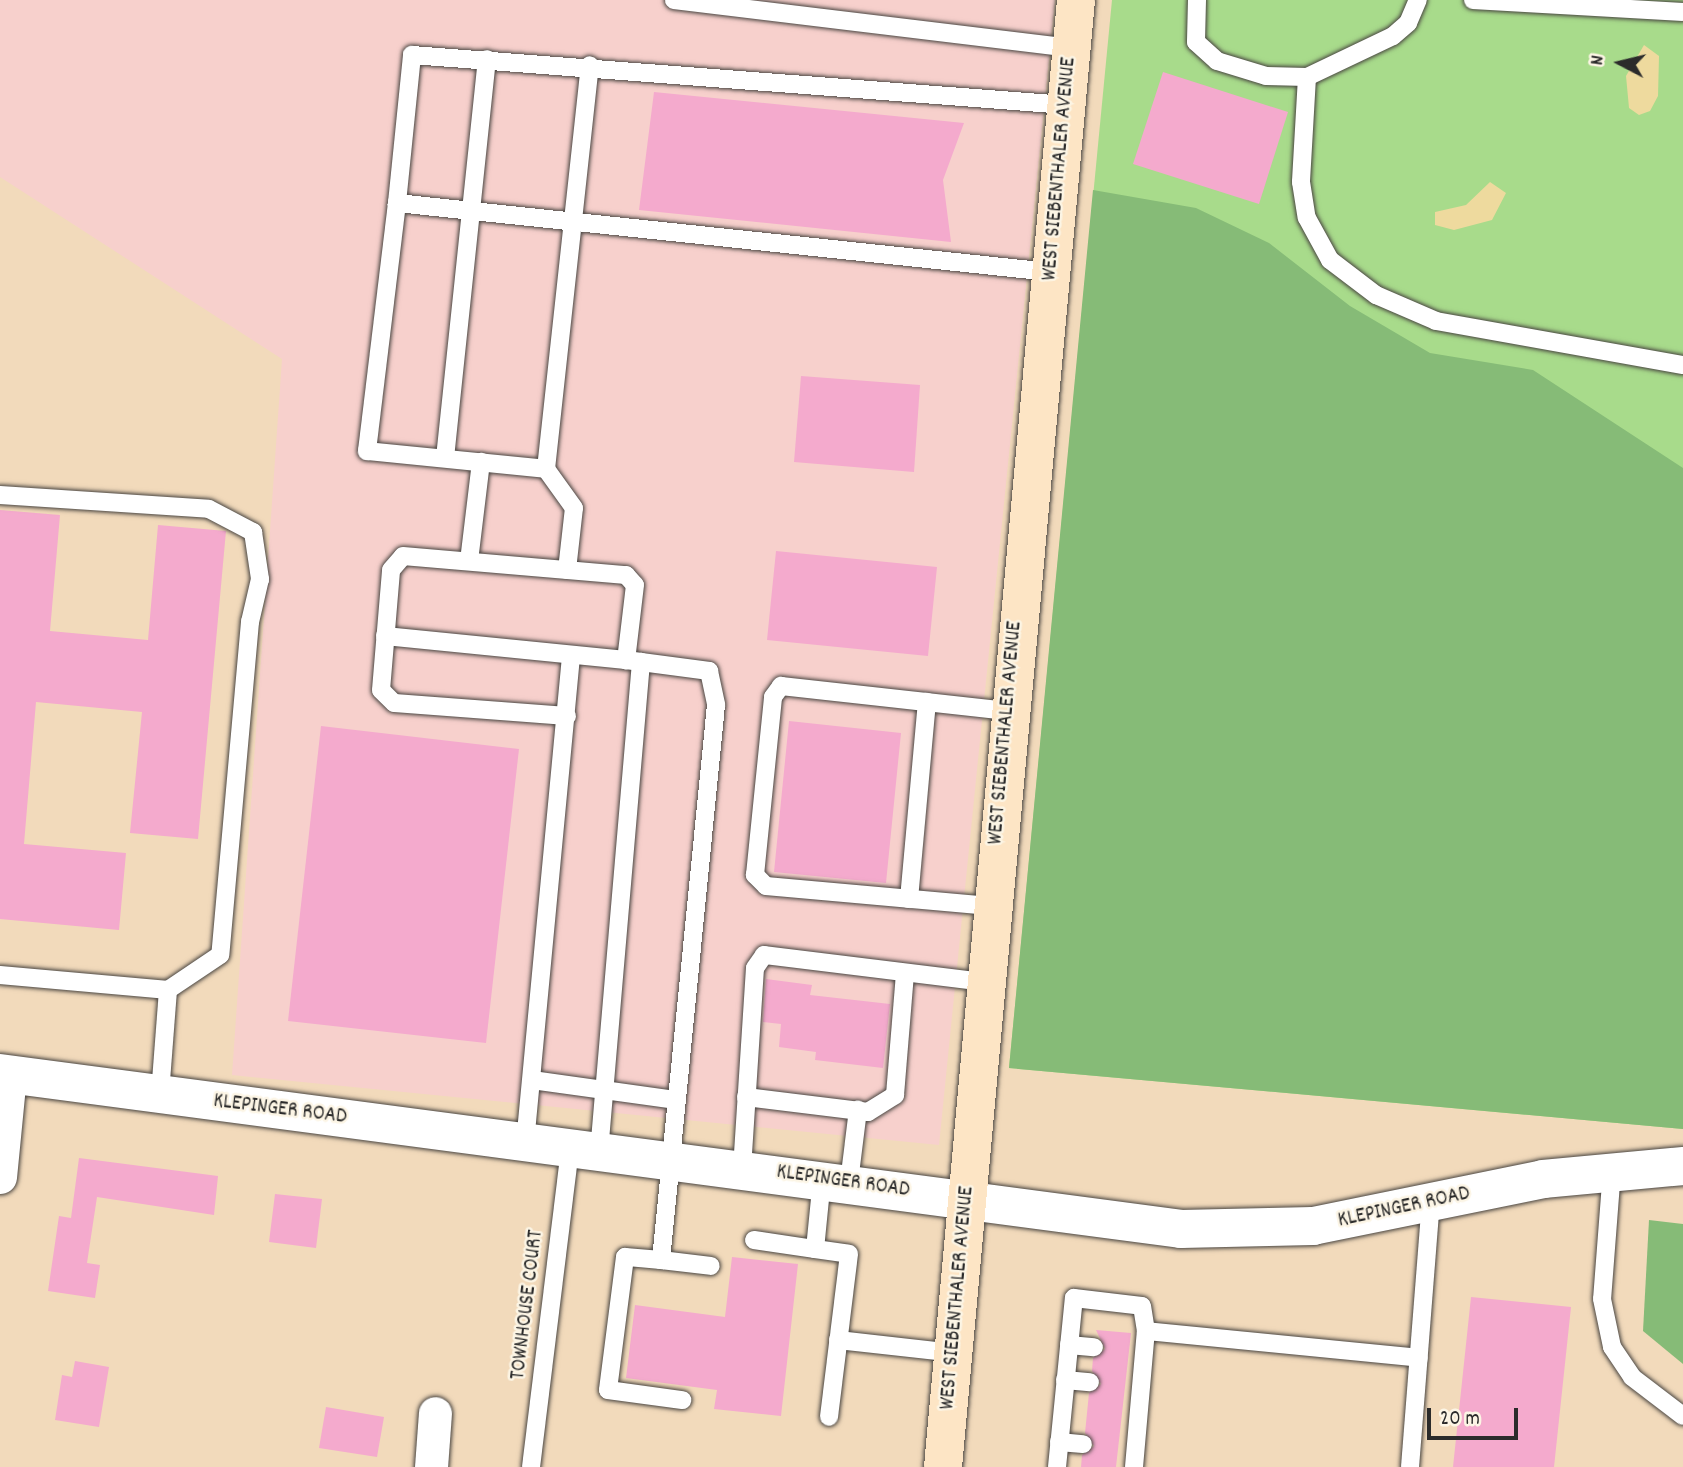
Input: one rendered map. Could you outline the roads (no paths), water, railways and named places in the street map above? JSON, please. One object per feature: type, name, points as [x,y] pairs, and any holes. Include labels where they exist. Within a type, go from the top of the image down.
[{"type":"main road","name":"WEST SIEBENTHALER AVENUE","points":[[943,1467],[990,906],[1076,0]]},
{"type":"street","name":"KLEPINGER ROAD","points":[[5,1074],[525,1143],[835,1180],[967,1199],[1077,1219],[1237,1231],[1313,1226],[1612,1170],[1683,1166]]},
{"type":"street","points":[[0,1177],[5,1074]]},
{"type":"street","points":[[432,1467],[435,1413]]},
{"type":"lane","points":[[674,0],[769,5],[1072,48]]},
{"type":"lane","points":[[1197,0],[1196,42],[1217,61],[1266,76],[1307,77],[1393,36],[1408,23],[1418,0]]},
{"type":"lane","points":[[1473,0],[1683,12]]},
{"type":"lane","points":[[546,469],[367,451],[412,55],[590,65],[1066,105]]},
{"type":"lane","points":[[445,458],[488,59]]},
{"type":"lane","points":[[567,716],[394,703],[381,690],[391,570],[403,556],[567,570],[574,508],[546,469],[590,65]]},
{"type":"lane","points":[[1307,77],[1301,182],[1307,218],[1330,260],[1376,295],[1436,321],[1683,365]]},
{"type":"lane","points":[[397,203],[1050,272]]},
{"type":"lane","points":[[469,561],[481,462]]},
{"type":"lane","points":[[0,495],[209,509],[253,532],[260,579],[250,622],[220,955],[168,990],[0,975]]},
{"type":"lane","name":"TOWNHOUSE COURT","points":[[531,1467],[584,1150],[604,1089],[633,661],[635,584],[626,575],[567,570]]},
{"type":"lane","points":[[385,636],[709,671],[716,705],[661,1260]]},
{"type":"lane","points":[[525,1143],[571,655]]},
{"type":"lane","points":[[990,906],[766,886],[755,875],[773,697],[781,686],[1009,711]]},
{"type":"lane","points":[[909,899],[927,702]]},
{"type":"lane","points":[[742,1169],[755,968],[764,956],[984,982]]},
{"type":"lane","points":[[747,1097],[868,1112],[895,1095],[905,973]]},
{"type":"lane","points":[[160,1094],[168,990]]},
{"type":"lane","points":[[532,1080],[677,1100]]},
{"type":"lane","points":[[815,1249],[858,1110]]},
{"type":"lane","points":[[1612,1170],[1602,1299],[1612,1347],[1632,1377],[1683,1416]]},
{"type":"lane","points":[[1410,1467],[1431,1203]]},
{"type":"lane","points":[[754,1240],[849,1254],[829,1417]]},
{"type":"lane","points":[[682,1400],[608,1390],[625,1257],[712,1266]]},
{"type":"lane","points":[[1057,1467],[1074,1298],[1142,1306],[1146,1331],[1137,1352],[1127,1448],[1134,1467]]},
{"type":"lane","points":[[1146,1331],[1419,1358]]},
{"type":"lane","points":[[838,1340],[953,1353]]},
{"type":"lane","points":[[1069,1345],[1094,1347]]},
{"type":"lane","points":[[1065,1380],[1090,1382]]},
{"type":"lane","points":[[1059,1442],[1083,1444]]}]
